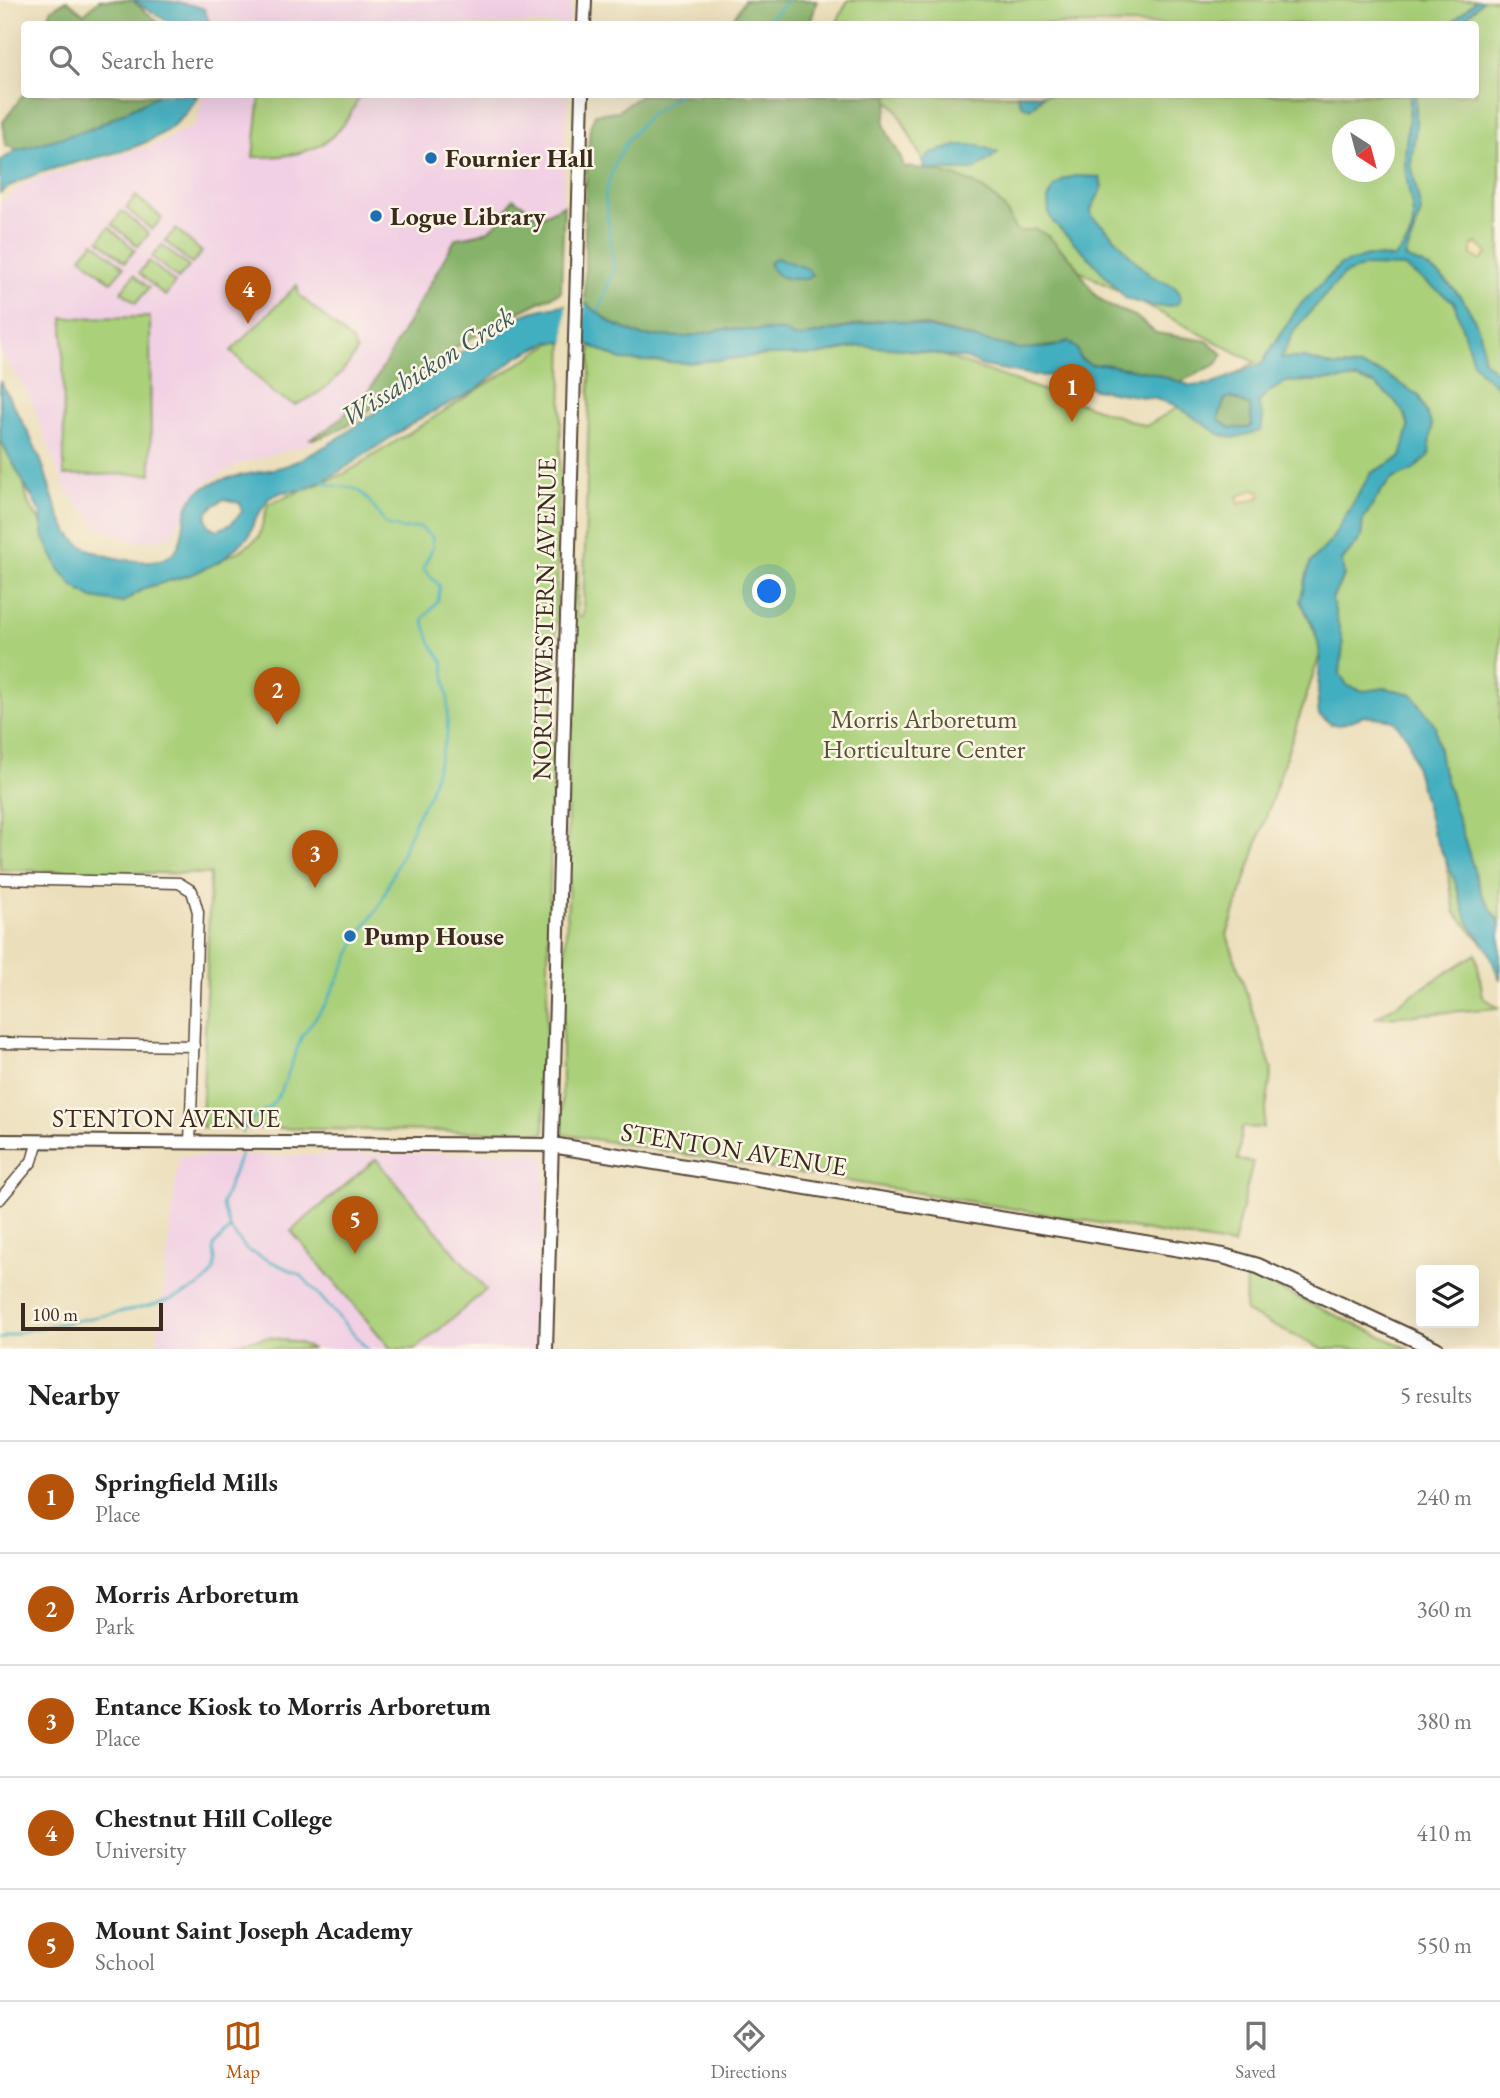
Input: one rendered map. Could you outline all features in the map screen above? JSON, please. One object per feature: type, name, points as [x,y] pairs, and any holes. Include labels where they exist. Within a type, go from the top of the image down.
[{"type":"main road","name":"STENTON AVENUE","points":[[552,1144],[1223,1256],[1258,1266],[1436,1349]]},
{"type":"street","points":[[584,21],[585,0]]},
{"type":"street","name":"NORTHWESTERN AVENUE","points":[[546,1349],[582,98]]},
{"type":"street","points":[[0,879],[179,883],[192,891],[198,912],[190,1143]]},
{"type":"street","points":[[0,1043],[194,1045]]},
{"type":"street","name":"STENTON AVENUE","points":[[0,1141],[552,1144]]},
{"type":"street","points":[[0,1199],[32,1161],[38,1141]]},
{"type":"shaded area","points":[[175,0],[571,0],[570,21],[187,21]]},
{"type":"shaded area","points":[[202,98],[567,98],[559,290],[427,362],[339,427],[310,444],[241,463],[202,485],[170,538],[134,542],[98,527],[65,488],[28,393],[0,352],[0,203],[29,181],[155,145],[196,125]]},
{"type":"shaded area","points":[[537,1152],[545,1160],[539,1349],[156,1349],[179,1157]]},
{"type":"green space","points":[[67,0],[84,14],[99,0],[132,0],[156,21],[46,21],[52,9]]},
{"type":"green space","points":[[744,0],[817,0],[811,21],[730,21]]},
{"type":"green space","name":"Morris Arboretum Horticulture Center","points":[[848,0],[1500,0],[1500,962],[1455,913],[1422,718],[1395,704],[1370,717],[1337,712],[1335,609],[1227,935],[1272,1069],[1263,1128],[1242,1127],[1238,1160],[1253,1162],[1233,1245],[562,1134],[562,1008],[569,881],[569,734],[573,722],[569,650],[575,562],[578,570],[577,616],[583,617],[592,299],[889,337],[1146,426],[1255,362],[942,199],[896,108],[886,98],[1479,98],[1479,21],[838,21]]},
{"type":"green space","points":[[21,98],[154,98],[84,132],[17,150],[6,145],[3,122]]},
{"type":"green space","points":[[260,98],[358,98],[342,127],[318,146],[289,155],[253,157]]},
{"type":"green space","points":[[637,98],[888,98],[885,126],[904,167],[937,171],[970,182],[984,190],[997,200],[1014,228],[1021,232],[1035,229],[1047,235],[1073,261],[1095,295],[1109,306],[1135,316],[1156,333],[1207,341],[1223,354],[1217,364],[1180,382],[1152,373],[1103,364],[1091,365],[1059,345],[1020,350],[923,325],[880,320],[801,337],[793,337],[784,331],[723,329],[687,337],[642,336],[613,324],[585,303],[585,190],[590,127],[595,114],[618,111]]},
{"type":"green space","points":[[136,196],[162,218],[152,230],[126,208]]},
{"type":"green space","points":[[513,198],[540,217],[564,205],[561,292],[476,335],[443,355],[339,430],[309,439],[332,426],[368,393],[456,238],[485,232],[491,228],[502,217]]},
{"type":"green space","points":[[122,211],[149,234],[138,246],[112,224]]},
{"type":"green space","points":[[109,227],[135,250],[125,262],[99,240]]},
{"type":"green space","points":[[176,229],[202,252],[192,264],[165,241]]},
{"type":"green space","points":[[94,242],[124,267],[111,282],[81,257]]},
{"type":"green space","points":[[162,245],[189,267],[178,279],[152,257]]},
{"type":"green space","points":[[149,261],[175,283],[165,296],[139,273]]},
{"type":"green space","points":[[134,275],[149,288],[136,303],[121,291]]},
{"type":"green space","points":[[297,285],[299,295],[352,341],[357,351],[331,383],[295,405],[274,394],[231,351]]},
{"type":"green space","points":[[150,317],[151,474],[64,475],[63,318]]},
{"type":"green space","points":[[563,336],[544,1133],[202,1127],[210,874],[0,870],[0,411],[14,436],[28,503],[59,551],[193,569],[240,551],[259,537],[268,504],[344,474]]},
{"type":"green space","points":[[1231,397],[1250,406],[1252,425],[1249,428],[1230,428],[1218,419],[1225,399]]},
{"type":"green space","points":[[1476,954],[1483,997],[1499,1008],[1375,1018]]},
{"type":"green space","points":[[376,1159],[486,1290],[416,1349],[391,1349],[291,1231]]},
{"type":"green space","points":[[1246,1274],[1409,1349],[1322,1349],[1245,1312]]},
{"type":"green space","points":[[269,1337],[299,1343],[313,1349],[225,1349],[236,1343]]},
{"type":"sand","points":[[1476,243],[1488,253],[1481,261],[1472,255],[1472,246]]},
{"type":"sand","points":[[1254,489],[1260,491],[1260,497],[1239,504],[1237,497]]},
{"type":"water","points":[[132,0],[169,1],[196,6],[204,9],[209,21],[167,21]]},
{"type":"water","points":[[1476,0],[1483,0],[1463,21],[1454,21]]},
{"type":"water","points":[[152,98],[196,98],[181,119],[159,135],[135,147],[52,169],[25,179],[0,193],[0,161],[17,150],[92,129]]},
{"type":"water","points":[[1019,98],[1041,98],[1030,109],[1021,104]]},
{"type":"water","points":[[1410,98],[1416,98],[1416,126],[1411,163],[1421,212],[1405,258],[1441,277],[1468,308],[1480,333],[1482,355],[1486,363],[1500,374],[1500,389],[1482,374],[1473,362],[1454,302],[1404,267],[1366,266],[1344,274],[1295,329],[1281,358],[1305,358],[1333,366],[1362,367],[1385,374],[1419,396],[1432,426],[1429,456],[1412,471],[1392,479],[1382,490],[1363,520],[1361,538],[1342,561],[1344,575],[1332,599],[1343,644],[1340,674],[1348,686],[1364,691],[1385,688],[1412,694],[1435,725],[1441,763],[1481,893],[1500,923],[1500,980],[1488,950],[1467,920],[1453,876],[1433,833],[1408,738],[1395,722],[1388,719],[1364,716],[1340,725],[1331,724],[1319,715],[1319,648],[1314,630],[1300,601],[1310,563],[1330,542],[1371,473],[1401,457],[1409,427],[1405,415],[1394,400],[1374,384],[1357,379],[1286,382],[1266,394],[1258,404],[1263,417],[1261,431],[1233,438],[1219,434],[1175,405],[1156,399],[1094,389],[1066,375],[1040,376],[983,366],[968,359],[902,349],[860,346],[818,355],[767,355],[687,363],[621,360],[586,343],[549,342],[517,357],[476,390],[419,419],[334,475],[304,490],[282,492],[269,498],[254,521],[249,536],[221,561],[193,574],[145,588],[122,603],[92,598],[73,586],[59,569],[44,538],[40,512],[0,440],[0,381],[32,440],[62,521],[73,538],[104,555],[147,561],[168,557],[175,551],[180,543],[189,505],[202,489],[222,480],[288,465],[308,456],[346,433],[441,363],[500,333],[516,318],[556,306],[585,303],[613,324],[642,336],[687,337],[723,329],[784,331],[793,337],[801,337],[890,319],[1020,349],[1052,347],[1068,341],[1077,349],[1080,359],[1091,365],[1103,364],[1152,373],[1192,386],[1213,384],[1262,363],[1298,307],[1340,265],[1367,256],[1394,258],[1404,247],[1413,224],[1406,179]],"holes":[[[1231,397],[1250,406],[1252,425],[1249,428],[1230,428],[1218,419],[1225,399]],[[224,499],[240,503],[242,512],[231,524],[218,530],[210,527],[206,517],[212,507]]]},
{"type":"water","points":[[960,145],[978,145],[998,153],[974,170],[926,170],[923,161],[931,153]]},
{"type":"water","points":[[1075,176],[1100,177],[1102,189],[1091,209],[1092,217],[1101,223],[1144,270],[1178,290],[1181,299],[1177,304],[1157,306],[1125,298],[1053,222],[1049,214],[1048,200],[1053,188],[1064,179]]},
{"type":"water","points":[[776,258],[807,268],[812,275],[807,279],[780,276],[769,263]]},
{"type":"pier","points":[[585,299],[583,347],[565,345],[566,302]]},
{"type":"waterway","points":[[765,21],[789,0]]},
{"type":"waterway","points":[[598,311],[614,270],[605,195],[615,162],[629,138],[649,115],[674,98]]},
{"type":"waterway","points":[[242,1133],[245,1124],[270,1107],[281,1092],[302,1036],[327,1002],[361,932],[380,905],[419,812],[429,795],[447,734],[448,699],[443,662],[431,643],[423,619],[438,601],[440,586],[423,569],[433,547],[432,537],[420,527],[404,529],[386,525],[359,491],[330,485],[322,480]]},
{"type":"waterway","points":[[241,1153],[222,1204],[230,1229],[247,1250],[302,1276],[367,1349]]},
{"type":"waterway","points":[[0,1339],[21,1332],[149,1306],[178,1296],[201,1285],[214,1270],[214,1245],[230,1229]]},
{"type":"place","name":"Fournier Hall","points":[[431,158]]},
{"type":"place","name":"Logue Library","points":[[376,216]]},
{"type":"place","name":"Chestnut Hill College","points":[[248,324]]},
{"type":"place","name":"Springfield Mills","points":[[1072,422]]},
{"type":"place","name":"Morris Arboretum","points":[[277,725]]},
{"type":"place","name":"Entance Kiosk to Morris Arboretum","points":[[315,888]]},
{"type":"place","name":"Pump House","points":[[350,936]]},
{"type":"place","name":"Mount Saint Joseph Academy","points":[[355,1254]]},
{"type":"water label","name":"Wissahickon Creek","points":[[427,366]]}]
